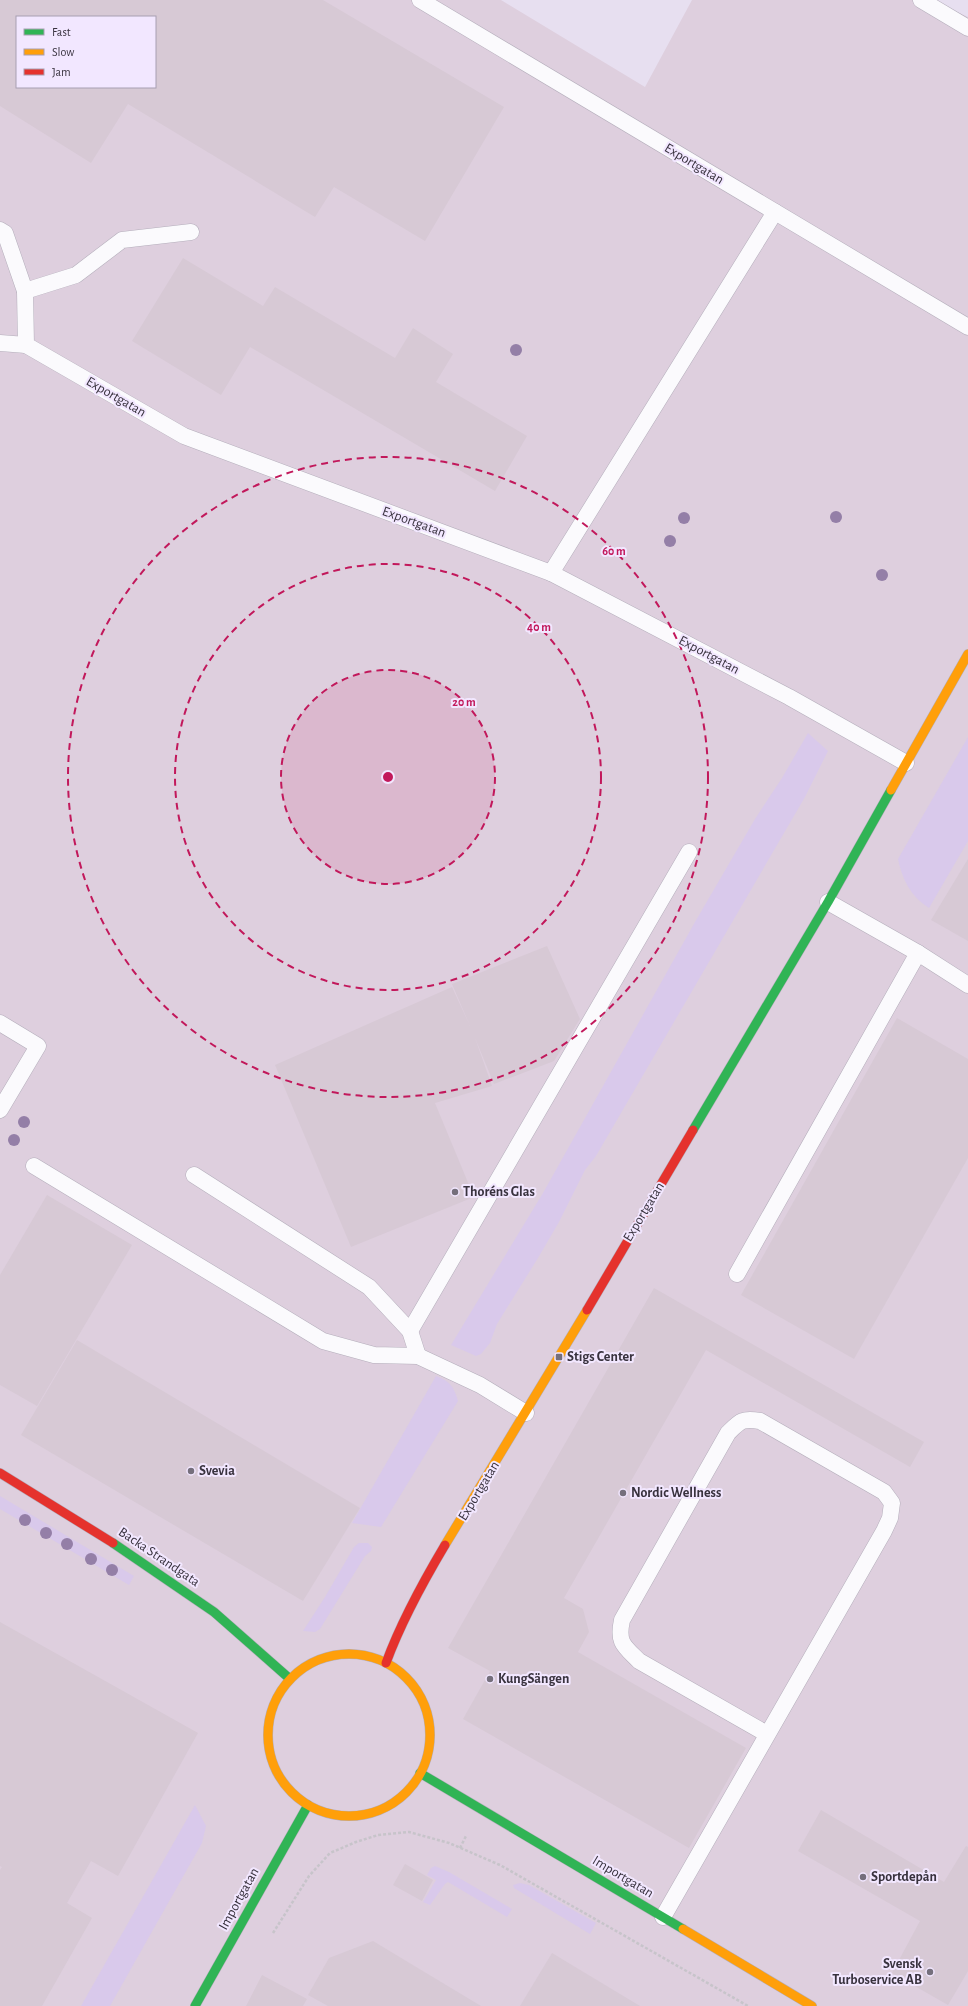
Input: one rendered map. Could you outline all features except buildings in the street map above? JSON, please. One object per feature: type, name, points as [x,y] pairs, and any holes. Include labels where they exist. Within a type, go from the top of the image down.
[{"type":"street","name":"Exportgatan","points":[[386,1663],[394,1641],[432,1567],[526,1413],[828,902],[968,654]]},
{"type":"street","name":"Backa Strandgata","points":[[0,1473],[135,1556],[202,1603],[290,1679]]},
{"type":"street","points":[[336,1655],[361,1655],[386,1663],[397,1670],[415,1688],[426,1711],[430,1736],[428,1749],[420,1773],[413,1784],[394,1802],[371,1813],[358,1815],[332,1814],[308,1805],[298,1798],[282,1780],[271,1758],[268,1746],[269,1722],[276,1699],[290,1679],[311,1664],[336,1655]]},
{"type":"street","name":"Importgatan","points":[[420,1773],[812,2006]]},
{"type":"street","name":"Importgatan","points":[[195,2006],[308,1805]]},
{"type":"lane","name":"Exportgatan","points":[[420,0],[968,327]]},
{"type":"lane","points":[[921,0],[968,28]]},
{"type":"lane","points":[[552,573],[775,212]]},
{"type":"lane","points":[[0,230],[5,234],[24,291],[26,345],[0,343]]},
{"type":"lane","points":[[24,291],[76,276],[122,240],[191,232]]},
{"type":"lane","name":"Exportgatan","points":[[26,345],[184,436],[552,573],[789,697],[906,763]]},
{"type":"lane","points":[[410,1331],[689,852]]},
{"type":"lane","points":[[828,902],[918,953],[968,985]]},
{"type":"lane","points":[[737,1274],[918,953]]},
{"type":"lane","points":[[0,1022],[38,1046],[0,1110]]},
{"type":"lane","points":[[34,1166],[323,1341],[374,1356],[418,1356],[480,1385],[526,1413]]},
{"type":"lane","points":[[194,1175],[369,1287],[410,1331],[418,1356]]},
{"type":"lane","points":[[663,1917],[884,1531],[890,1518],[892,1503],[884,1492],[760,1421],[749,1419],[740,1421],[728,1433],[622,1620],[619,1635],[625,1646],[639,1661],[767,1734]]},
{"type":"path","points":[[270,1938],[309,1876],[330,1853],[378,1835],[409,1832],[449,1843],[500,1865],[748,2006]]},
{"type":"shaded area","points":[[0,0],[501,0],[645,87],[692,0],[931,0],[968,17],[968,2006],[0,2006]]},
{"type":"shaded area","points":[[808,733],[828,751],[805,797],[596,1156],[585,1170],[559,1222],[497,1324],[490,1343],[481,1354],[476,1356],[451,1345],[543,1193],[695,922],[755,819],[782,778]]},
{"type":"shaded area","points":[[968,737],[968,841],[929,908],[917,899],[908,887],[902,874],[898,859]]},
{"type":"shaded area","points":[[436,1376],[445,1380],[451,1385],[458,1401],[381,1527],[352,1523]]},
{"type":"shaded area","points":[[0,1496],[134,1576],[129,1585],[0,1509]]},
{"type":"shaded area","points":[[359,1543],[368,1543],[372,1547],[371,1551],[365,1556],[320,1629],[315,1632],[303,1631],[354,1547]]},
{"type":"shaded area","points":[[195,1805],[206,1826],[202,1843],[110,2006],[81,2006]]},
{"type":"shaded area","points":[[435,1866],[449,1872],[512,1909],[507,1917],[448,1882],[430,1905],[423,1902],[436,1880],[427,1875],[431,1868]]},
{"type":"shaded area","points":[[520,1883],[529,1885],[596,1923],[590,1934],[514,1888],[513,1885]]},
{"type":"traffic: fast","points":[[693,1130],[828,902],[891,790]]},
{"type":"traffic: fast","points":[[113,1543],[214,1612],[290,1679]]},
{"type":"traffic: fast","points":[[420,1773],[683,1929]]},
{"type":"traffic: fast","points":[[195,2006],[308,1805]]},
{"type":"traffic: slow","points":[[891,790],[968,654]]},
{"type":"traffic: slow","points":[[445,1545],[587,1310]]},
{"type":"traffic: slow","points":[[349,1654],[380,1660],[394,1668],[406,1678],[416,1690],[424,1704],[430,1735],[424,1766],[416,1780],[406,1792],[394,1802],[380,1810],[349,1816],[318,1810],[304,1802],[292,1792],[282,1780],[274,1766],[268,1735],[274,1704],[282,1690],[292,1678],[304,1668],[318,1660],[349,1654]]},
{"type":"traffic: slow","points":[[683,1929],[812,2006]]},
{"type":"traffic: jam","points":[[587,1310],[693,1130]]},
{"type":"traffic: jam","points":[[0,1473],[113,1543]]},
{"type":"traffic: jam","points":[[386,1663],[398,1632],[445,1545]]},
{"type":"place","name":"Thoréns Glas","points":[[455,1192]]},
{"type":"place","name":"Stigs Center","points":[[559,1357]]},
{"type":"place","name":"Svevia","points":[[191,1471]]},
{"type":"place","name":"Nordic Wellness","points":[[623,1493]]},
{"type":"place","name":"KungSängen","points":[[490,1679]]},
{"type":"place","name":"Sportdepån","points":[[863,1877]]},
{"type":"place","name":"Svensk Turboservice AB","points":[[930,1972]]}]
